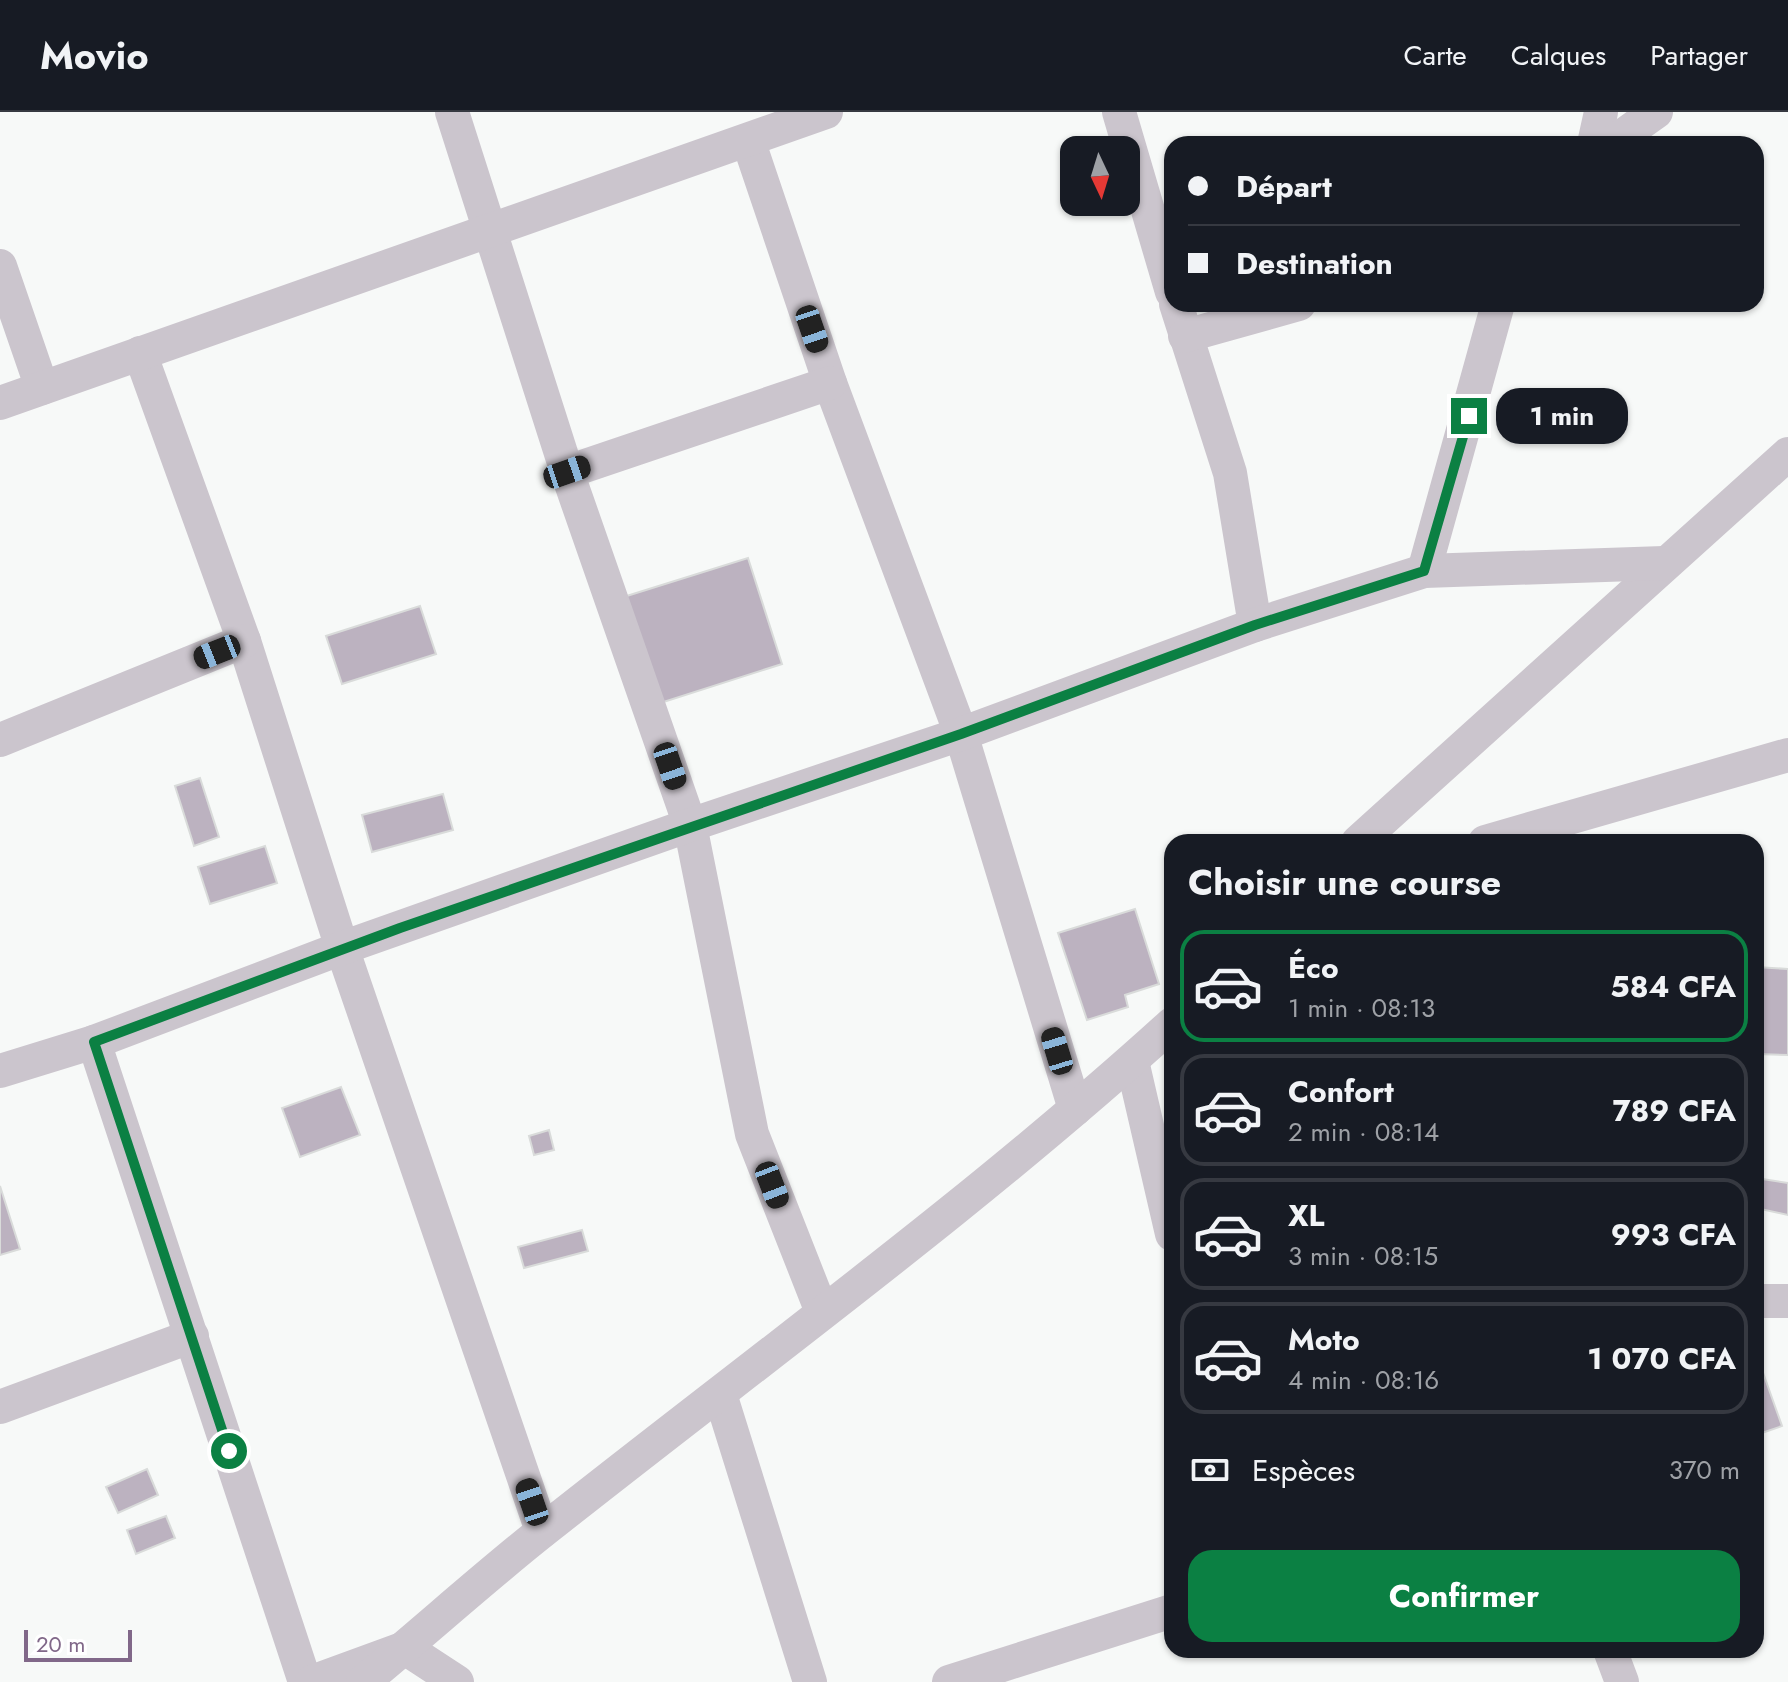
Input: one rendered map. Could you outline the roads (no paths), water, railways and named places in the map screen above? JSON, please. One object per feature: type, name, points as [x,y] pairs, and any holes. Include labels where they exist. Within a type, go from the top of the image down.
[{"type":"street","points":[[452,112],[567,472],[690,825],[752,1134],[822,1312]]},
{"type":"street","points":[[0,403],[826,112]]},
{"type":"street","points":[[1119,112],[1164,265]]},
{"type":"street","points":[[1596,136],[1601,112]]},
{"type":"street","points":[[1622,136],[1656,112]]},
{"type":"street","points":[[748,140],[830,383],[961,734],[1075,1109]]},
{"type":"street","points":[[0,266],[42,388]]},
{"type":"street","points":[[1240,312],[1180,320],[1230,473],[1255,625]]},
{"type":"street","points":[[1424,571],[1496,312]]},
{"type":"street","points":[[140,353],[244,641],[342,948],[542,1531]]},
{"type":"street","points":[[567,472],[830,383]]},
{"type":"street","points":[[1367,834],[1788,454]]},
{"type":"street","points":[[0,1071],[94,1042],[342,948],[690,825],[961,734],[1255,625],[1424,571],[1664,563]]},
{"type":"street","points":[[0,740],[244,641]]},
{"type":"street","points":[[1513,834],[1788,755]]},
{"type":"street","points":[[363,1682],[542,1531],[720,1394],[1075,1109],[1164,1031]]},
{"type":"street","points":[[94,1042],[305,1682]]},
{"type":"street","points":[[1132,1061],[1164,1199]]},
{"type":"street","points":[[1764,1301],[1788,1301]]},
{"type":"street","points":[[0,1407],[192,1336]]},
{"type":"street","points":[[720,1394],[810,1682]]},
{"type":"street","points":[[949,1682],[1164,1614]]},
{"type":"street","points":[[312,1682],[405,1648]]},
{"type":"street","points":[[405,1648],[457,1682]]},
{"type":"street","points":[[1613,1658],[1622,1682]]}]
